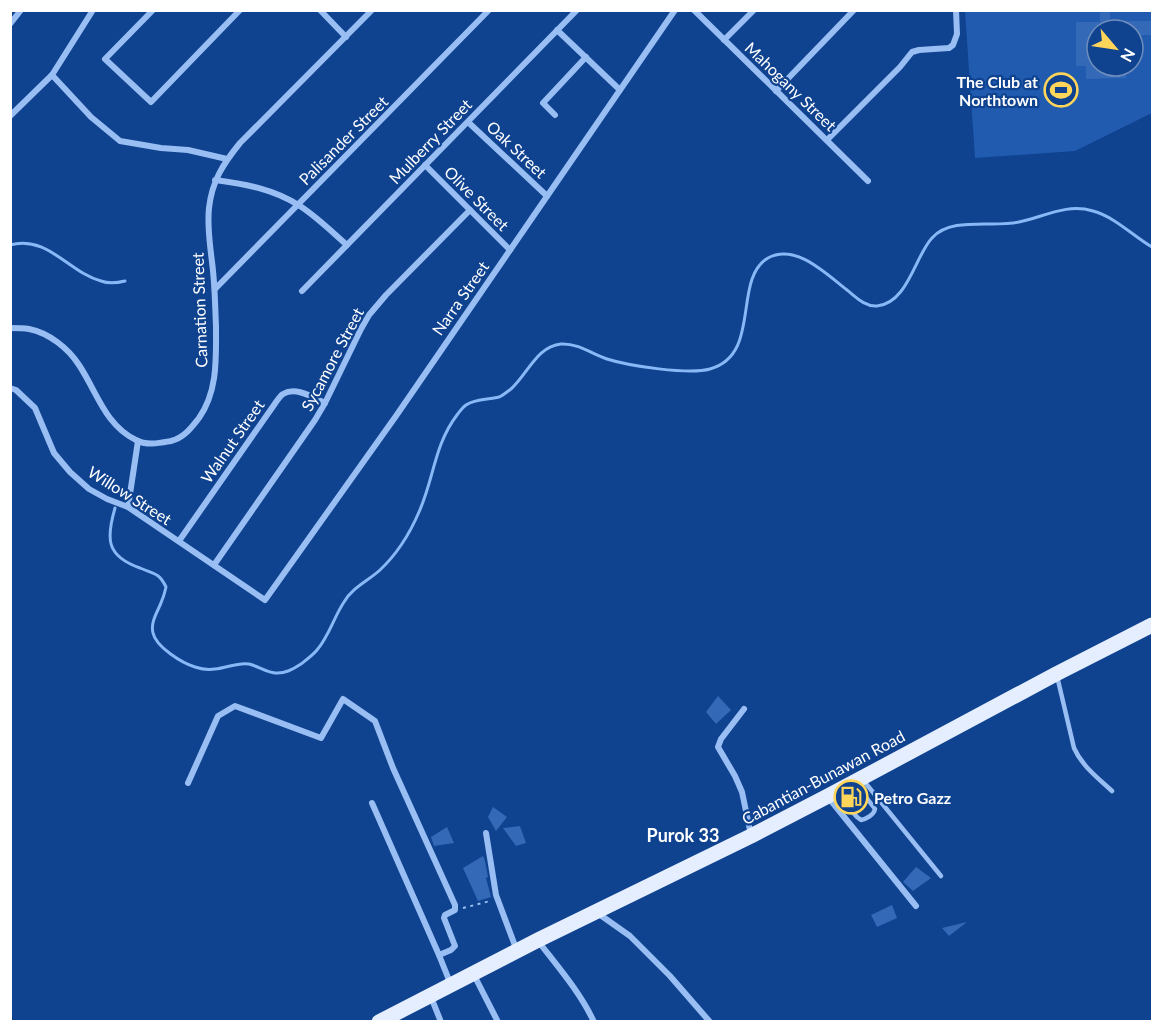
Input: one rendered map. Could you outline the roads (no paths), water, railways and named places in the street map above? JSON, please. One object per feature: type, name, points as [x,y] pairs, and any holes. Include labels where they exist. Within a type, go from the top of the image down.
[{"type":"main road","name":"Cabantian-Bunawan Road","points":[[380,1022],[538,940],[751,836],[1152,625]]},
{"type":"street","points":[[10,24],[21,10]]},
{"type":"street","points":[[10,116],[52,75],[93,10]]},
{"type":"street","points":[[153,10],[105,59],[150,102],[240,10]]},
{"type":"street","points":[[320,10],[346,37]]},
{"type":"street","name":"Carnation Street","points":[[138,441],[156,444],[178,439],[191,429],[203,412],[213,387],[216,364],[215,289],[208,210],[215,180],[226,159],[372,10]]},
{"type":"street","name":"Palisander Street","points":[[215,289],[489,10]]},
{"type":"street","name":"Mulberry Street","points":[[302,291],[577,10]]},
{"type":"street","name":"Narra Street","points":[[265,600],[396,416],[675,10]]},
{"type":"street","name":"Mahogany Street","points":[[694,10],[868,181]]},
{"type":"street","points":[[724,40],[754,10]]},
{"type":"street","points":[[776,91],[854,10]]},
{"type":"street","points":[[827,140],[912,52],[949,48],[953,45],[957,34],[956,10]]},
{"type":"street","points":[[557,30],[620,90]]},
{"type":"street","points":[[555,115],[543,103],[586,57]]},
{"type":"street","points":[[52,75],[92,117],[120,141],[188,150],[226,159]]},
{"type":"street","name":"Oak Street","points":[[468,122],[547,196]]},
{"type":"street","name":"Olive Street","points":[[425,165],[510,250]]},
{"type":"street","points":[[215,180],[261,188],[278,195],[311,214],[347,245]]},
{"type":"street","name":"Sycamore Street","points":[[214,566],[325,403],[369,315],[470,210]]},
{"type":"street","points":[[10,328],[28,328],[47,336],[64,348],[79,365],[104,411],[115,425],[138,441],[128,507]]},
{"type":"street","name":"Willow Street","points":[[12,391],[35,408],[54,453],[89,489],[107,500],[128,507],[265,600]]},
{"type":"street","name":"Walnut Street","points":[[178,542],[283,394],[293,391],[303,393],[325,403]]},
{"type":"street","points":[[188,783],[218,716],[235,706],[321,738],[343,699],[375,721],[393,768],[455,905],[455,910],[444,918],[455,946],[439,955]]},
{"type":"street","points":[[744,709],[721,739],[718,747],[742,792],[751,836]]},
{"type":"street","points":[[831,794],[916,906]]},
{"type":"street","points":[[372,803],[451,986]]},
{"type":"street","points":[[486,833],[494,885],[517,951]]},
{"type":"street","points":[[596,912],[630,936],[670,976],[710,1022]]},
{"type":"street","points":[[538,940],[573,986],[594,1022]]},
{"type":"street","points":[[474,974],[498,1022]]},
{"type":"street","points":[[430,996],[441,1022]]},
{"type":"lane","points":[[1056,674],[1078,757],[1112,791]]},
{"type":"lane","points":[[831,794],[857,817],[864,819],[873,814],[875,809],[857,780]]},
{"type":"lane","points":[[857,780],[941,876]]},
{"type":"waterway","points":[[115,508],[110,529],[111,545],[115,552],[120,558],[158,576],[166,587],[152,629],[155,638],[164,649],[183,662],[200,668],[213,669],[245,664],[272,672],[286,672],[301,664],[315,652],[325,639],[348,597],[380,570],[402,543],[424,500],[443,438],[461,410],[474,401],[503,395],[517,383],[539,355],[553,346],[573,345],[607,359],[644,367],[688,371],[710,369],[726,361],[736,349],[742,333],[751,282],[757,268],[768,258],[779,254],[789,254],[810,262],[861,301],[877,306],[888,303],[896,297],[904,288],[932,238],[940,231],[950,227],[973,224],[1009,224],[1064,210],[1083,209],[1109,218],[1152,247]]},
{"type":"waterway","points":[[10,245],[23,243],[36,245],[101,281],[107,283],[125,281]]},
{"type":"place","name":"The Club at Northtown","points":[[1061,90]]},
{"type":"place","name":"Petro Gazz","points":[[851,797]]},
{"type":"district","name":"Purok 33","points":[[683,835]]}]
